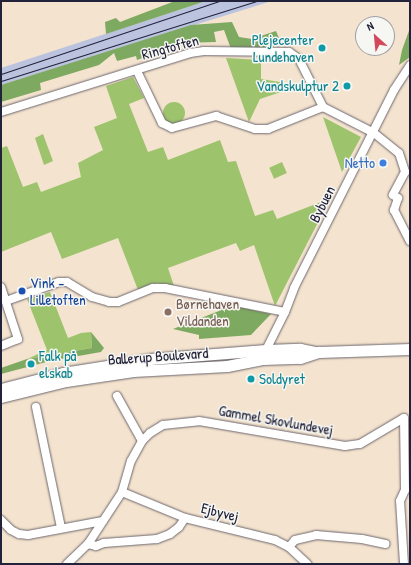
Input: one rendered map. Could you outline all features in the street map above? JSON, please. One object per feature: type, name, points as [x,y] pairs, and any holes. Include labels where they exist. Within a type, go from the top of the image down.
[{"type":"street","name":"Ringtoften","points":[[1,112],[137,71],[190,53],[204,51],[289,52],[298,60],[323,107],[268,128],[255,129],[216,116],[172,128],[162,123],[137,71]]},
{"type":"street","name":"Bybuen","points":[[266,354],[294,288],[374,133],[397,85],[410,65]]},
{"type":"street","points":[[323,107],[374,133],[399,153],[405,172],[393,195],[398,198],[394,210],[410,240]]},
{"type":"street","points":[[6,301],[59,282],[67,282],[92,297],[109,302],[118,302],[153,288],[165,288],[285,312]]},
{"type":"street","points":[[1,287],[18,339],[1,346]]},
{"type":"street","name":"Ballerup Boulevard","points":[[1,388],[63,373],[131,362],[266,354],[300,349],[319,352],[410,349]]},
{"type":"street","name":"Ballerup Boulevard","points":[[1,397],[35,388],[101,375],[154,369],[227,366],[266,354]]},
{"type":"street","points":[[117,396],[142,442]]},
{"type":"street","points":[[36,407],[60,528]]},
{"type":"street","name":"Gammel Skovlundevej","points":[[67,564],[88,544],[122,492],[131,461],[142,442],[150,433],[163,425],[199,420],[345,446],[360,444],[404,418],[406,490],[400,501],[404,564]]},
{"type":"street","name":"Ejbyvej","points":[[122,492],[185,518],[275,540],[289,547],[304,563]]},
{"type":"street","points":[[88,544],[96,546],[104,543],[157,539],[170,534],[179,528],[185,518]]},
{"type":"street","points":[[1,520],[11,530],[19,534],[28,535],[103,521]]},
{"type":"street","points":[[289,547],[295,540],[316,535],[346,537],[385,544]]},
{"type":"shaded area","points":[[206,1],[272,1],[1,85],[1,68]]},
{"type":"green space","points":[[175,1],[206,1],[106,34],[105,22],[116,18],[120,22]]},
{"type":"green space","points":[[232,22],[239,37],[252,39],[276,31],[281,43],[265,50],[231,49],[224,30],[214,32],[216,42],[183,43],[137,60],[136,56],[117,61],[114,53],[99,65],[40,83],[41,90],[1,102],[1,85],[191,25]]},
{"type":"green space","points":[[410,28],[410,57],[399,65],[402,50]]},
{"type":"green space","points":[[226,58],[261,60],[261,79],[280,82],[284,91],[260,99],[249,122]]},
{"type":"green space","points":[[133,77],[144,98],[129,104],[148,152],[163,147],[168,160],[220,140],[228,162],[236,161],[255,216],[273,210],[277,219],[321,202],[328,203],[275,306],[254,245],[240,251],[236,243],[168,268],[174,286],[157,283],[138,290],[118,238],[62,259],[51,232],[1,252],[1,148],[7,146],[23,187],[37,182],[41,192],[81,177],[78,163],[103,150],[94,127],[117,118],[106,86]]},
{"type":"green space","points":[[174,102],[182,105],[185,113],[182,121],[174,124],[166,121],[163,113],[166,105]]},
{"type":"green space","points":[[323,117],[361,137],[342,172]]},
{"type":"green space","points":[[43,134],[53,161],[44,165],[35,138]]},
{"type":"green space","points":[[282,162],[287,173],[274,179],[269,168]]},
{"type":"green space","points":[[50,292],[68,338],[81,333],[91,332],[92,348],[27,359],[47,350],[27,299]]},
{"type":"green space","points":[[221,303],[271,314],[251,335],[199,339],[199,335],[173,329],[219,311]]},
{"type":"green space","points":[[91,332],[104,348],[101,352],[50,361],[1,374],[1,368],[27,359],[92,348]]},
{"type":"tram line","points":[[1,74],[219,1]]},
{"type":"tram line","points":[[1,81],[256,1]]},
{"type":"place","name":"Plejecenter Lundehaven","points":[[322,48]]},
{"type":"place","name":"Vandskulptur 2","points":[[347,86]]},
{"type":"place","name":"Netto","points":[[383,163]]},
{"type":"place","name":"Vink - Lilletoften","points":[[22,291]]},
{"type":"place","name":"Børnehaven Vildanden","points":[[168,312]]},
{"type":"place","name":"Falk på elskab","points":[[31,364]]},
{"type":"place","name":"Soldyret","points":[[251,379]]}]
